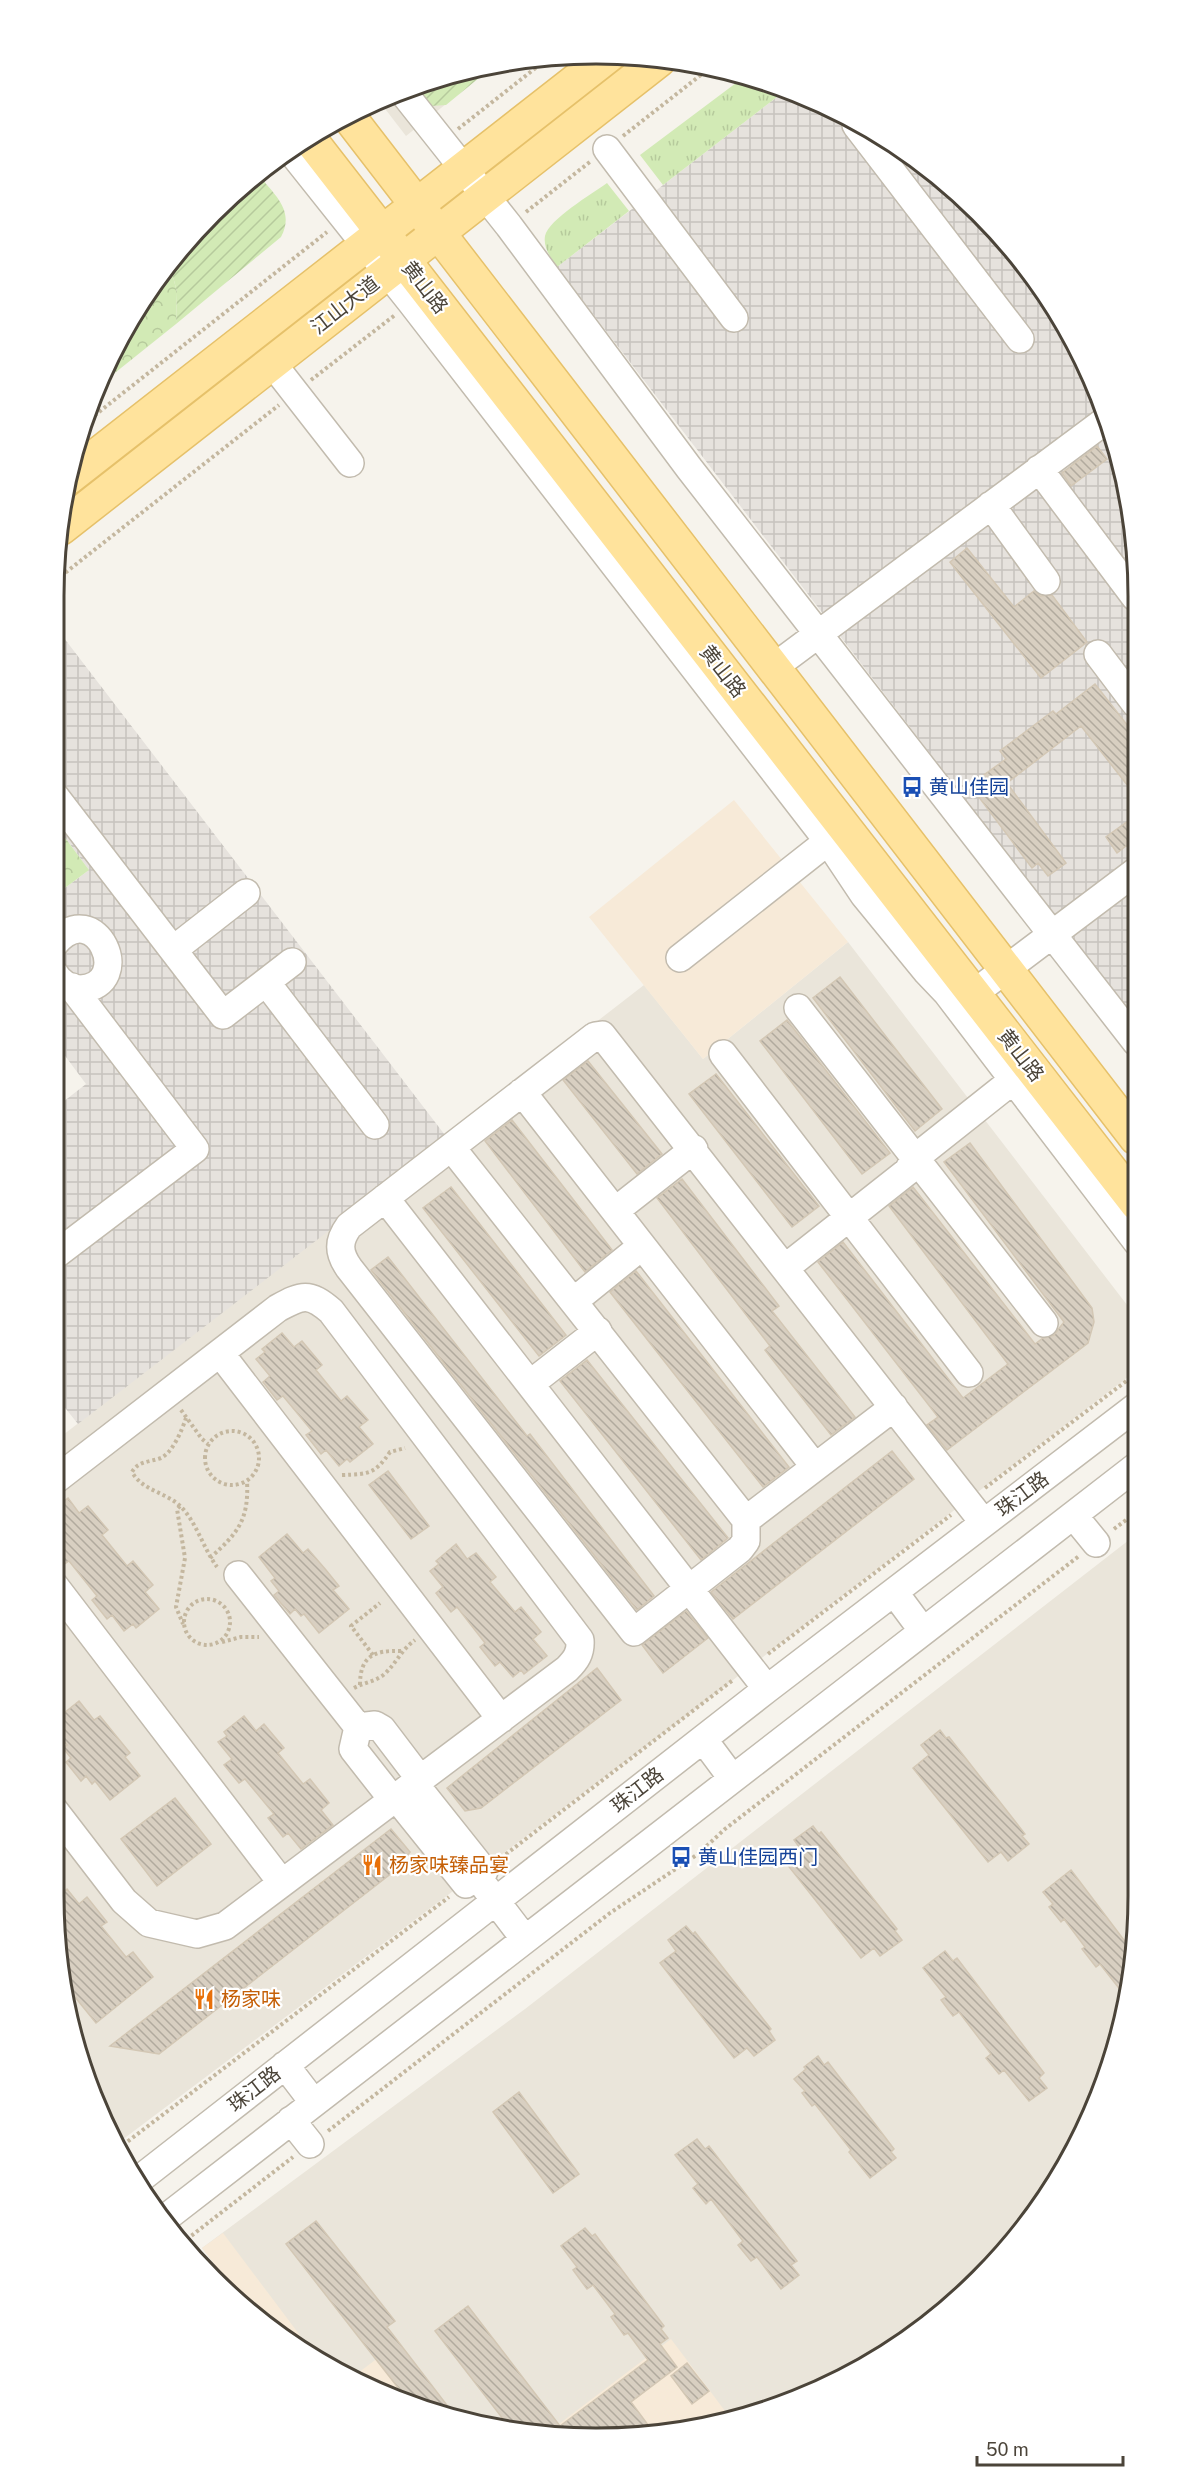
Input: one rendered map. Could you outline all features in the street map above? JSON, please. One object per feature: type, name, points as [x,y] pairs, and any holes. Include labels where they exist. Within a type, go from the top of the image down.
[{"type":"main road","name":"江山大道","points":[[81,468],[597,64]]},
{"type":"main road","name":"江山大道","points":[[70,521],[649,68]]},
{"type":"main road","name":"黄山路","points":[[354,123],[1128,1128]]},
{"type":"main road","name":"黄山路","points":[[314,146],[373,239],[836,835],[973,994],[1021,1074],[1128,1194]]},
{"type":"street","points":[[408,99],[509,226],[689,468],[1128,1032]]},
{"type":"street","points":[[866,139],[1020,339]]},
{"type":"street","points":[[607,149],[734,318]]},
{"type":"street","points":[[296,158],[344,219],[373,239]]},
{"type":"street","points":[[395,266],[411,302],[836,835],[864,895],[927,972],[1021,1074],[1128,1229]]},
{"type":"street","points":[[272,363],[350,464]]},
{"type":"street","points":[[774,667],[1100,425]]},
{"type":"street","points":[[1039,469],[1128,587]]},
{"type":"street","points":[[991,505],[1046,581]]},
{"type":"street","points":[[1098,654],[1128,694]]},
{"type":"street","points":[[64,808],[223,1015],[292,962]]},
{"type":"street","points":[[680,958],[836,835]]},
{"type":"street","points":[[973,994],[1128,878]]},
{"type":"street","points":[[173,950],[246,893]]},
{"type":"street","points":[[64,933],[78,929],[97,936],[108,952],[109,963],[106,973],[99,980],[81,989],[64,980]]},
{"type":"street","points":[[64,981],[195,1149],[64,1248]]},
{"type":"street","points":[[266,982],[375,1125]]},
{"type":"street","points":[[798,1008],[1044,1323]]},
{"type":"street","points":[[451,1147],[746,1520],[746,1541],[740,1549],[634,1632],[349,1268],[342,1257],[340,1246],[342,1235],[349,1226],[595,1035],[602,1035],[694,1149],[984,1523]]},
{"type":"street","points":[[723,1054],[969,1373]]},
{"type":"street","points":[[780,1262],[844,1212],[899,1162],[915,1158],[1021,1074]]},
{"type":"street","points":[[522,1092],[815,1467]]},
{"type":"street","points":[[615,1211],[694,1149]]},
{"type":"street","points":[[385,1198],[767,1689]]},
{"type":"street","points":[[574,1301],[642,1246]]},
{"type":"street","points":[[64,1473],[278,1308],[296,1298],[308,1296],[318,1300],[331,1311],[580,1640],[581,1649],[576,1660],[567,1669],[225,1926],[197,1934],[171,1930],[149,1923],[124,1901],[64,1828]]},
{"type":"street","points":[[530,1384],[598,1331]]},
{"type":"street","points":[[219,1353],[501,1719]]},
{"type":"street","points":[[746,1520],[894,1407]]},
{"type":"street","name":"珠江路","points":[[145,2175],[767,1689],[1128,1413]]},
{"type":"street","points":[[171,2214],[1128,1472]]},
{"type":"street","points":[[1074,1516],[1096,1543]]},
{"type":"street","points":[[238,1575],[358,1727],[353,1749],[406,1790],[524,1938]]},
{"type":"street","points":[[894,1592],[923,1631]]},
{"type":"street","points":[[64,1598],[282,1883]]},
{"type":"street","points":[[703,1739],[732,1778]]},
{"type":"street","points":[[285,2065],[314,2103]]},
{"type":"street","points":[[291,2120],[310,2144]]},
{"type":"path","points":[[442,142],[535,68]]},
{"type":"path","points":[[509,226],[701,75]]},
{"type":"path","points":[[97,413],[344,219]]},
{"type":"path","points":[[65,573],[411,302]]},
{"type":"path","points":[[126,2143],[1128,1379]]},
{"type":"path","points":[[168,1392],[208,1444]]},
{"type":"path","points":[[186,1418],[169,1451],[159,1458],[134,1467],[132,1472],[137,1481],[161,1492],[180,1506],[198,1529],[210,1558],[221,1573],[229,1576],[238,1575]]},
{"type":"path","points":[[210,1558],[234,1537],[241,1527],[248,1498],[247,1481],[257,1467],[258,1450],[247,1436],[231,1431],[214,1437],[208,1444],[204,1461],[212,1478],[229,1486],[247,1481]]},
{"type":"path","points":[[315,1477],[354,1474],[378,1469],[390,1452],[407,1448],[424,1435]]},
{"type":"path","points":[[180,1506],[177,1509],[184,1558],[176,1607],[190,1638],[196,1643],[211,1646],[241,1637],[289,1640]]},
{"type":"path","points":[[190,2237],[610,1913],[698,1854],[725,1829],[1128,1519]]},
{"type":"path","points":[[184,1625],[187,1611],[198,1600],[206,1599],[221,1603],[226,1609],[231,1624],[224,1639],[218,1643]]},
{"type":"path","points":[[373,1655],[351,1626],[381,1603]]},
{"type":"path","points":[[339,1704],[360,1685],[380,1677],[391,1668],[401,1651],[431,1628]]},
{"type":"path","points":[[360,1685],[363,1664],[373,1655],[378,1652],[401,1651]]},
{"type":"shaded area","points":[[478,79],[406,136],[385,109],[425,93]]},
{"type":"shaded area","points":[[778,97],[832,119],[892,154],[920,174],[973,220],[1019,273],[1057,331],[1088,393],[1110,459],[1124,527],[1128,596],[1128,1012],[557,267]]},
{"type":"shaded area","points":[[64,638],[448,1139],[78,1424],[64,1406],[64,1101],[86,1084],[64,1054],[64,889],[89,870],[64,836]]},
{"type":"shaded area","points":[[734,800],[848,942],[703,1059],[589,917]]},
{"type":"shaded area","points":[[848,942],[1128,1306],[1128,1377],[686,1716],[123,2139],[105,2099],[83,2033],[69,1965],[66,1930],[64,1895],[64,1434],[644,985],[703,1059]]},
{"type":"shaded area","points":[[1128,1541],[1127,1930],[1124,1965],[1110,2033],[1100,2067],[1074,2131],[1039,2191],[1019,2219],[973,2272],[920,2318],[892,2338],[832,2373],[768,2399],[700,2417],[666,2423],[596,2428],[562,2426],[527,2423],[459,2409],[425,2399],[361,2373],[301,2338],[273,2318],[221,2273],[202,2248],[525,2009]]},
{"type":"shaded area","points":[[223,2233],[303,2339],[273,2318],[221,2273],[202,2248]]},
{"type":"shaded area","points":[[671,2339],[725,2411],[666,2423],[596,2428],[557,2426]]},
{"type":"shaded area","points":[[399,2342],[447,2406],[393,2387],[359,2372]]},
{"type":"green space","points":[[478,78],[446,105],[431,106],[413,98]]},
{"type":"green space","points":[[735,83],[778,97],[663,185],[640,155]]},
{"type":"green space","points":[[264,181],[277,197],[284,211],[286,219],[281,237],[176,324],[177,292],[174,273],[220,220]]},
{"type":"green space","points":[[607,183],[629,211],[557,267],[545,245],[548,229],[562,215]]},
{"type":"green space","points":[[173,275],[177,292],[176,324],[113,374],[136,330]]},
{"type":"green space","points":[[64,836],[89,870],[64,889]]},
{"type":"building","points":[[1097,446],[1107,459],[1071,486],[1062,473]]},
{"type":"building","points":[[967,548],[1014,607],[1034,591],[1040,596],[1052,595],[1087,642],[1041,678],[950,562]]},
{"type":"building","points":[[1095,684],[1128,726],[1128,786],[1081,726],[1007,783],[1066,863],[1048,876],[1038,863],[1032,868],[978,796],[985,791],[977,780],[1006,759],[1000,751],[1053,711],[1056,714]]},
{"type":"building","points":[[1128,821],[1128,844],[1117,853],[1106,837]]},
{"type":"building","points":[[840,977],[942,1109],[915,1131],[813,998]]},
{"type":"building","points":[[787,1020],[890,1153],[862,1174],[760,1041]]},
{"type":"building","points":[[588,1061],[662,1154],[637,1174],[563,1080]]},
{"type":"building","points":[[716,1074],[819,1206],[792,1227],[689,1094]]},
{"type":"building","points":[[512,1120],[612,1250],[585,1272],[485,1141]]},
{"type":"building","points":[[970,1143],[1092,1308],[1094,1322],[1088,1343],[947,1450],[927,1425],[938,1417],[818,1262],[843,1242],[963,1398],[1008,1364],[889,1206],[913,1187],[1035,1344],[1043,1338],[1054,1335],[1064,1322],[944,1162]]},
{"type":"building","points":[[682,1179],[779,1306],[772,1311],[855,1417],[831,1435],[765,1350],[770,1346],[657,1198]]},
{"type":"building","points":[[451,1187],[566,1335],[539,1356],[423,1208]]},
{"type":"building","points":[[388,1257],[527,1436],[530,1434],[654,1596],[637,1610],[371,1270]]},
{"type":"building","points":[[636,1271],[789,1467],[763,1487],[610,1292]]},
{"type":"building","points":[[282,1333],[294,1347],[302,1341],[322,1365],[316,1370],[341,1401],[347,1396],[368,1420],[359,1427],[373,1444],[350,1462],[347,1459],[339,1466],[326,1450],[321,1454],[306,1435],[312,1431],[283,1396],[277,1400],[263,1382],[270,1376],[256,1359],[265,1352],[262,1349]]},
{"type":"building","points":[[587,1360],[728,1538],[701,1560],[560,1381]]},
{"type":"building","points":[[892,1451],[914,1479],[733,1619],[711,1592]]},
{"type":"building","points":[[388,1471],[429,1526],[411,1539],[369,1485]]},
{"type":"building","points":[[68,1498],[79,1513],[88,1506],[108,1530],[102,1535],[127,1566],[133,1561],[153,1585],[145,1592],[159,1609],[136,1628],[133,1624],[124,1631],[112,1615],[107,1619],[92,1600],[97,1596],[69,1561],[64,1564],[64,1501]]},
{"type":"building","points":[[287,1534],[303,1553],[308,1549],[326,1570],[339,1586],[333,1590],[349,1609],[319,1633],[304,1614],[301,1616],[295,1609],[290,1614],[274,1595],[279,1591],[271,1581],[275,1578],[259,1557]]},
{"type":"building","points":[[456,1544],[467,1559],[476,1553],[496,1577],[490,1582],[515,1612],[521,1607],[541,1632],[533,1639],[547,1656],[524,1674],[521,1670],[513,1677],[500,1662],[495,1666],[480,1647],[485,1643],[457,1607],[451,1612],[436,1593],[443,1587],[430,1571],[439,1564],[436,1561]]},
{"type":"building","points":[[686,1611],[708,1638],[663,1673],[642,1645]]},
{"type":"building","points":[[597,1668],[621,1700],[481,1808],[465,1811],[447,1788]]},
{"type":"building","points":[[79,1701],[94,1720],[100,1716],[130,1753],[125,1757],[140,1776],[110,1800],[95,1781],[92,1784],[86,1776],[81,1781],[66,1762],[71,1758],[64,1749],[67,1745],[64,1741],[64,1713]]},
{"type":"building","points":[[244,1716],[256,1731],[264,1724],[284,1748],[278,1753],[303,1784],[310,1779],[329,1803],[321,1810],[333,1825],[301,1849],[288,1833],[283,1837],[268,1818],[274,1814],[245,1779],[239,1783],[224,1765],[232,1759],[218,1742],[227,1736],[224,1732]]},
{"type":"building","points":[[940,1730],[946,1738],[949,1737],[1025,1834],[1022,1836],[1029,1844],[1008,1861],[1001,1852],[988,1862],[913,1768],[929,1755],[921,1745]]},
{"type":"building","points":[[175,1798],[211,1844],[157,1886],[121,1839]]},
{"type":"building","points":[[813,1826],[819,1834],[821,1832],[897,1929],[895,1931],[902,1940],[880,1956],[874,1948],[861,1958],[786,1863],[802,1851],[794,1840]]},
{"type":"building","points":[[391,1829],[410,1852],[397,1869],[159,2054],[110,2046]]},
{"type":"building","points":[[1071,1870],[1126,1943],[1120,1989],[1100,1964],[1096,1967],[1082,1949],[1085,1947],[1064,1919],[1061,1922],[1049,1907],[1053,1904],[1043,1892]]},
{"type":"building","points":[[67,1889],[79,1904],[87,1897],[107,1922],[101,1926],[126,1957],[133,1952],[153,1977],[96,2023],[75,1997],[69,1965],[64,1892]]},
{"type":"building","points":[[686,1926],[693,1934],[695,1932],[771,2029],[769,2031],[775,2040],[754,2056],[747,2048],[734,2058],[660,1963],[676,1951],[668,1940]]},
{"type":"building","points":[[945,1951],[953,1961],[957,1958],[1044,2073],[1039,2078],[1047,2088],[1029,2101],[1004,2070],[999,2074],[986,2058],[991,2054],[959,2012],[953,2016],[941,2000],[946,1997],[923,1968]]},
{"type":"building","points":[[818,2056],[824,2065],[828,2062],[894,2149],[891,2152],[896,2158],[870,2178],[815,2104],[812,2106],[802,2093],[805,2091],[794,2079]]},
{"type":"building","points":[[519,2092],[579,2174],[553,2193],[493,2112]]},
{"type":"building","points":[[697,2139],[705,2149],[709,2146],[797,2261],[791,2265],[799,2275],[781,2289],[757,2257],[751,2261],[738,2245],[743,2241],[711,2199],[706,2204],[693,2188],[698,2184],[675,2155]]},
{"type":"building","points":[[316,2221],[395,2321],[387,2327],[447,2406],[399,2389],[286,2244]]},
{"type":"building","points":[[585,2228],[592,2236],[595,2234],[664,2326],[661,2329],[668,2338],[660,2344],[677,2367],[631,2402],[648,2425],[596,2428],[560,2426],[648,2360],[628,2333],[624,2335],[611,2317],[615,2314],[593,2285],[587,2289],[573,2270],[577,2267],[561,2246]]},
{"type":"building","points":[[468,2306],[560,2426],[503,2419],[435,2331]]},
{"type":"building","points":[[687,2363],[709,2391],[692,2404],[671,2376]]},
{"type":"place","name":"黄山佳园","points":[[912,787]]},
{"type":"place","name":"黄山佳园西门","points":[[681,1857]]},
{"type":"place","name":"杨家味臻品宴","points":[[372,1865]]},
{"type":"place","name":"杨家味","points":[[204,1999]]}]
